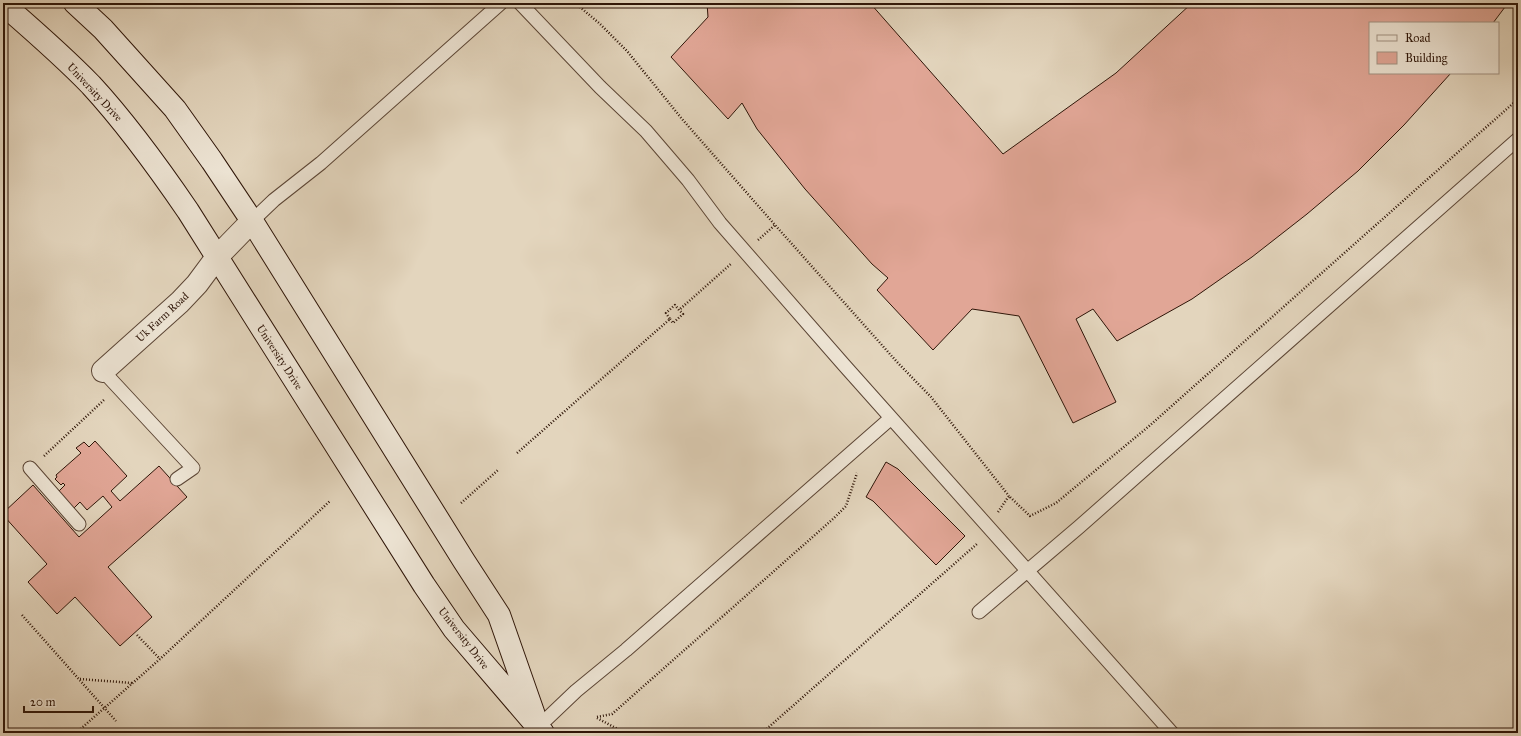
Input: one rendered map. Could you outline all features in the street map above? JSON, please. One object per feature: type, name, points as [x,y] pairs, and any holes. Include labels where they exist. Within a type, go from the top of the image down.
[{"type":"street","points":[[75,3],[103,30],[174,109],[212,161],[252,221],[451,541],[499,615],[538,731]]},
{"type":"street","name":"University Drive","points":[[3,4],[49,44],[91,85],[132,133],[188,211],[374,504],[424,586],[450,623],[538,731]]},
{"type":"street","name":"Uk Farm Road","points":[[102,371],[180,302],[197,284],[216,257],[252,221]]},
{"type":"lane","points":[[252,221],[274,200],[321,163],[501,3]]},
{"type":"lane","points":[[520,3],[600,87],[646,131],[688,180],[720,223],[891,418],[1172,733]]},
{"type":"lane","points":[[979,612],[1122,489],[1518,139]]},
{"type":"lane","points":[[102,371],[193,468],[177,479]]},
{"type":"lane","points":[[538,731],[576,691],[626,650],[891,418]]},
{"type":"lane","points":[[30,468],[79,524]]},
{"type":"path","points":[[575,3],[599,23],[627,51],[682,119],[775,225],[897,362],[931,397],[1009,496],[1030,516],[1056,503],[1148,427],[1518,99]]},
{"type":"path","points":[[756,241],[775,225]]},
{"type":"path","points":[[679,310],[734,261]]},
{"type":"path","points":[[675,305],[683,314],[673,323],[670,318],[666,314],[675,305]]},
{"type":"path","points":[[517,453],[670,318]]},
{"type":"path","points":[[30,468],[118,387]]},
{"type":"path","points":[[461,503],[498,470]]},
{"type":"path","points":[[625,733],[597,717],[612,714],[833,519],[846,506],[858,470]]},
{"type":"path","points":[[996,514],[1009,496]]},
{"type":"path","points":[[76,733],[160,660],[330,501]]},
{"type":"path","points":[[762,733],[980,540]]},
{"type":"path","points":[[22,615],[116,721]]},
{"type":"path","points":[[137,635],[160,660]]},
{"type":"path","points":[[80,679],[133,683]]},
{"type":"building","points":[[707,3],[870,3],[1003,154],[1116,73],[1192,3],[1508,3],[1494,22],[1369,22],[1369,74],[1450,74],[1404,125],[1358,171],[1307,214],[1252,257],[1192,299],[1117,341],[1093,309],[1076,319],[1116,402],[1073,423],[1019,316],[972,309],[933,350],[877,290],[888,278],[872,264],[805,189],[757,129],[742,103],[728,119],[671,57],[708,17]]},
{"type":"building","points":[[95,441],[127,476],[111,491],[120,501],[159,466],[187,497],[108,567],[152,617],[120,646],[75,597],[57,614],[28,582],[47,564],[3,515],[3,513],[33,485],[79,537],[112,507],[103,496],[87,510],[80,502],[73,509],[58,492],[65,485],[63,483],[61,485],[55,479],[57,477],[56,475],[81,453],[76,448],[84,442],[89,447]]},
{"type":"building","points":[[886,462],[898,469],[965,536],[936,565],[873,501],[866,497]]}]
